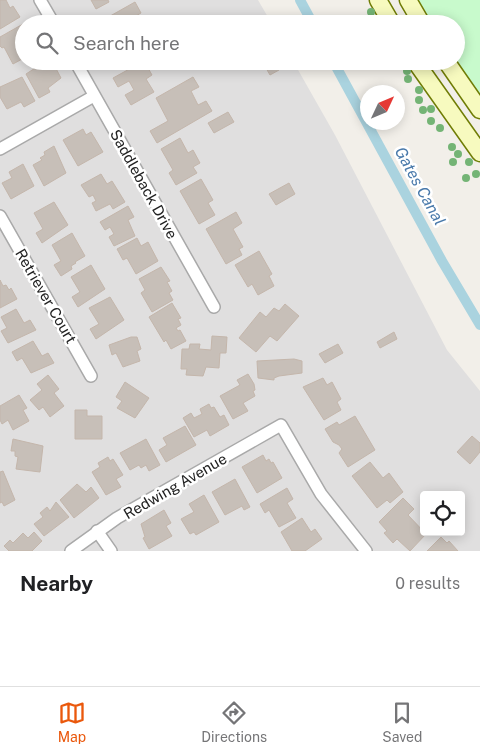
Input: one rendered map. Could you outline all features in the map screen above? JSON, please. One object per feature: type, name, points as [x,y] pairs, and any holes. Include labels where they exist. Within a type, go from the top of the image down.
[{"type":"main road","points":[[378,0],[387,15]]},
{"type":"main road","points":[[408,0],[417,15]]},
{"type":"main road","points":[[421,70],[480,152]]},
{"type":"main road","points":[[452,70],[480,110]]},
{"type":"street","points":[[40,0],[49,15]]},
{"type":"street","name":"Saddleback Drive","points":[[80,70],[214,307]]},
{"type":"street","points":[[0,150],[94,96]]},
{"type":"street","name":"Retriever Court","points":[[0,216],[91,376]]},
{"type":"street","name":"Redwing Avenue","points":[[72,551],[98,531],[281,425],[321,494],[366,551]]},
{"type":"street","points":[[98,531],[111,551]]},
{"type":"shaded area","points":[[0,0],[258,0],[267,15],[15,15],[15,70],[298,70],[335,135],[447,350],[480,391],[480,551],[0,551]]},
{"type":"green space","points":[[415,0],[480,0],[480,99],[459,70],[465,70],[465,15],[424,15]]},
{"type":"building","points":[[0,0],[6,0],[10,8],[13,6],[19,15],[15,15],[15,20],[0,29]]},
{"type":"building","points":[[91,0],[108,0],[109,2],[96,9]]},
{"type":"building","points":[[135,2],[141,13],[138,15],[112,15]]},
{"type":"building","points":[[15,29],[15,63],[13,64],[4,47],[0,46],[0,37]]},
{"type":"building","points":[[32,70],[57,70],[61,78],[48,88],[50,92],[39,98],[26,74]]},
{"type":"building","points":[[128,70],[149,70],[152,75],[146,79],[154,92],[131,105],[125,95],[134,90],[129,81],[118,87],[113,78]]},
{"type":"building","points":[[267,70],[279,70],[270,75]]},
{"type":"building","points":[[22,77],[35,101],[24,107],[21,102],[7,109],[0,97],[0,87]]},
{"type":"building","points":[[193,77],[199,87],[191,91],[198,105],[206,101],[212,111],[157,143],[150,131],[168,121],[156,98]]},
{"type":"building","points":[[228,112],[234,122],[214,133],[208,123]]},
{"type":"building","points":[[83,129],[86,135],[91,132],[103,152],[78,166],[63,140]]},
{"type":"building","points":[[180,138],[188,153],[193,150],[200,163],[193,167],[197,173],[176,185],[169,173],[173,170],[161,149]]},
{"type":"building","points":[[54,146],[66,173],[44,186],[33,165],[42,160],[40,158],[45,155],[44,152]]},
{"type":"building","points":[[23,164],[34,186],[11,199],[2,183],[12,178],[9,172]]},
{"type":"building","points":[[101,174],[107,184],[112,181],[125,202],[113,209],[110,204],[96,211],[92,203],[96,201],[93,195],[89,197],[81,185]]},
{"type":"building","points":[[201,179],[213,200],[208,203],[215,215],[199,224],[180,191]]},
{"type":"building","points":[[289,183],[295,194],[276,205],[269,194]]},
{"type":"building","points":[[54,202],[68,225],[42,243],[36,233],[43,229],[34,213]]},
{"type":"building","points":[[128,206],[134,217],[128,220],[135,236],[114,246],[109,237],[114,234],[110,227],[105,230],[100,222]]},
{"type":"building","points":[[236,212],[242,223],[233,229],[243,247],[239,249],[242,255],[226,264],[206,229]]},
{"type":"building","points":[[72,233],[85,256],[75,262],[71,266],[72,269],[61,276],[54,265],[61,261],[52,245]]},
{"type":"building","points":[[137,238],[141,246],[148,242],[158,261],[136,274],[127,258],[123,260],[117,249]]},
{"type":"building","points":[[259,251],[272,274],[269,276],[274,286],[258,295],[252,284],[248,287],[235,265]]},
{"type":"building","points":[[91,265],[105,289],[78,307],[72,297],[80,292],[71,277]]},
{"type":"building","points":[[161,267],[170,281],[167,282],[172,291],[169,293],[173,300],[152,312],[141,293],[145,290],[139,279]]},
{"type":"building","points":[[0,280],[3,286],[6,285],[9,290],[11,288],[17,299],[0,308]]},
{"type":"building","points":[[110,297],[124,320],[96,339],[90,329],[99,324],[89,308]]},
{"type":"building","points":[[172,303],[181,318],[178,319],[181,325],[176,328],[178,331],[180,330],[186,341],[171,349],[166,340],[164,342],[149,317]]},
{"type":"building","points":[[285,304],[299,316],[277,341],[270,336],[256,352],[239,338],[260,312],[266,317],[274,308],[279,311]]},
{"type":"building","points":[[16,309],[24,323],[30,320],[36,330],[8,343],[1,331],[7,328],[1,317]]},
{"type":"building","points":[[394,332],[397,339],[380,348],[377,342]]},
{"type":"building","points":[[212,336],[227,337],[226,353],[220,353],[219,368],[206,367],[203,376],[186,375],[187,369],[181,369],[182,349],[189,349],[190,344],[200,344],[199,349],[211,350]]},
{"type":"building","points":[[131,337],[137,337],[141,349],[137,351],[140,361],[123,367],[116,353],[112,355],[109,345]]},
{"type":"building","points":[[33,341],[42,356],[48,353],[54,363],[31,373],[22,358],[17,361],[12,352]]},
{"type":"building","points":[[338,344],[343,353],[325,363],[319,354]]},
{"type":"building","points":[[294,359],[302,361],[302,373],[279,376],[274,378],[274,380],[258,378],[257,361]]},
{"type":"building","points":[[248,374],[254,384],[255,390],[253,391],[255,396],[243,403],[248,411],[233,419],[220,396],[240,385],[237,380]]},
{"type":"building","points":[[48,375],[59,389],[54,393],[64,406],[50,417],[43,407],[39,410],[30,400],[42,390],[37,384]]},
{"type":"building","points":[[323,378],[327,385],[332,382],[341,399],[337,402],[341,410],[324,420],[303,387]]},
{"type":"building","points":[[125,382],[149,398],[135,418],[117,408],[122,401],[116,397]]},
{"type":"building","points":[[19,395],[27,408],[23,410],[29,421],[13,430],[8,420],[2,424],[0,420],[0,406]]},
{"type":"building","points":[[209,404],[211,408],[214,407],[220,417],[224,415],[229,425],[210,436],[207,430],[194,437],[183,418],[191,413],[194,418],[202,414],[200,409]]},
{"type":"building","points":[[75,410],[87,410],[87,416],[102,416],[102,439],[75,439]]},
{"type":"building","points":[[355,416],[375,450],[348,467],[339,453],[342,449],[333,442],[325,429],[337,422],[339,425]]},
{"type":"building","points":[[185,426],[196,445],[166,462],[159,450],[167,445],[163,438]]},
{"type":"building","points":[[472,436],[480,443],[480,452],[470,464],[457,452]]},
{"type":"building","points":[[13,439],[43,446],[40,472],[16,469],[18,457],[15,456],[15,451],[11,451]]},
{"type":"building","points":[[146,439],[160,465],[149,471],[146,465],[141,468],[139,465],[130,470],[120,453]]},
{"type":"building","points":[[263,455],[266,461],[269,459],[271,463],[273,462],[282,478],[257,493],[242,467]]},
{"type":"building","points":[[108,457],[110,461],[113,459],[123,475],[116,479],[121,487],[106,495],[92,472],[100,467],[98,463]]},
{"type":"building","points":[[370,462],[383,478],[389,473],[403,492],[390,503],[387,500],[377,508],[352,476]]},
{"type":"building","points":[[3,471],[15,500],[4,506],[2,502],[0,503],[0,472]]},
{"type":"building","points":[[235,479],[250,507],[244,510],[242,506],[225,515],[212,492]]},
{"type":"building","points":[[77,484],[86,492],[91,487],[99,498],[74,518],[60,500]]},
{"type":"building","points":[[287,488],[293,499],[287,503],[296,518],[279,527],[269,510],[265,513],[260,504]]},
{"type":"building","points":[[204,495],[219,522],[196,535],[194,532],[190,534],[181,519],[194,512],[189,504]]},
{"type":"building","points":[[403,498],[414,509],[408,515],[420,528],[420,536],[424,536],[410,551],[397,539],[393,543],[384,533],[387,531],[379,522]]},
{"type":"building","points":[[56,502],[69,517],[44,536],[34,524],[43,517],[40,513],[47,507],[50,511]]},
{"type":"building","points":[[164,510],[171,523],[166,526],[172,536],[149,549],[143,538],[145,537],[141,524]]},
{"type":"building","points":[[302,518],[311,532],[315,529],[322,539],[305,551],[292,551],[281,532]]},
{"type":"building","points":[[34,532],[42,541],[32,551],[9,551],[4,546],[10,540],[13,543],[23,533],[28,538]]},
{"type":"building","points":[[441,537],[447,543],[449,541],[458,551],[427,551]]},
{"type":"waterway","name":"Gates Canal","points":[[300,0],[308,15]]},
{"type":"waterway","name":"Gates Canal","points":[[338,70],[442,261],[480,325]]}]
